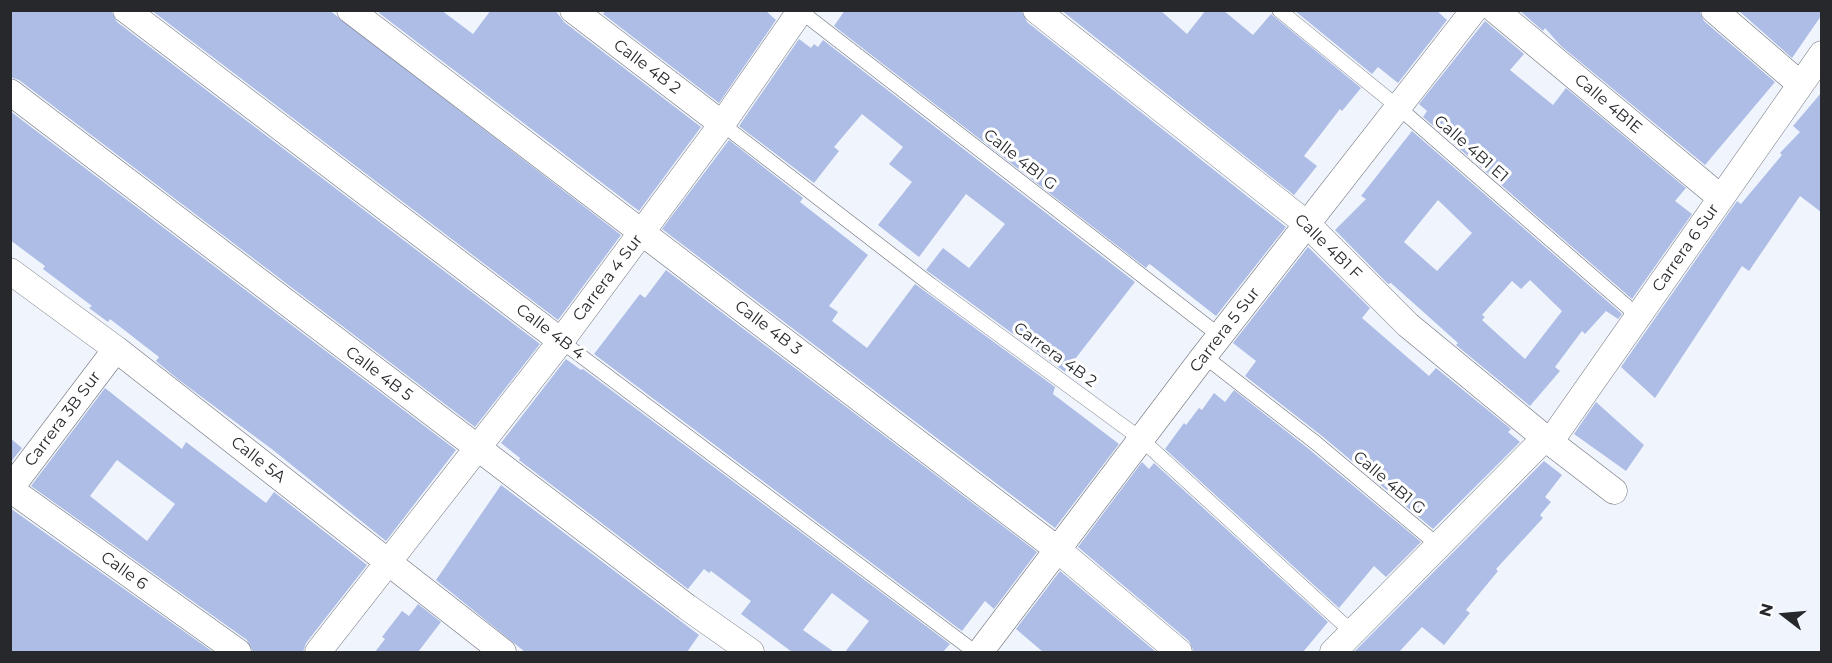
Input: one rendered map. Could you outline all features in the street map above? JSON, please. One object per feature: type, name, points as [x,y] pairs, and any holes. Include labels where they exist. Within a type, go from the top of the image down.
[{"type":"street","name":"Calle 4B 4","points":[[126,10],[561,341]]},
{"type":"street","name":"Calle 4B 3","points":[[350,10],[1057,549],[1179,652]]},
{"type":"street","name":"Calle 4B 2","points":[[573,10],[722,124]]},
{"type":"street","name":"Calle 4B1 F","points":[[1036,10],[1307,224],[1408,326],[1547,440],[1614,491]]},
{"type":"street","name":"Carrera 5 Sur","points":[[980,652],[1141,438],[1474,10]]},
{"type":"street","name":"Calle 4B1E","points":[[1494,10],[1721,198]]},
{"type":"street","points":[[1714,10],[1800,84]]},
{"type":"street","name":"Carrera 4 Sur","points":[[318,652],[561,341],[722,124],[800,11]]},
{"type":"street","name":"Carrera 6 Sur","points":[[1333,652],[1547,440],[1638,316],[1821,54]]},
{"type":"street","name":"Calle 4B 5","points":[[10,92],[476,447],[751,652]]},
{"type":"street","name":"Calle 5A","points":[[10,271],[116,349],[503,652]]},
{"type":"street","name":"Carrera 3B Sur","points":[[10,489],[116,349]]},
{"type":"street","name":"Calle 6","points":[[10,489],[238,652]]},
{"type":"lane","name":"Calle 4B1 E1","points":[[1279,10],[1398,107],[1638,316]]},
{"type":"lane","name":"Calle 4B1 G","points":[[800,11],[1212,346],[1316,444],[1439,546]]},
{"type":"lane","name":"Carrera 4B 2","points":[[722,124],[931,285],[1141,438],[1352,632]]},
{"type":"lane","name":"Calle 4B 4","points":[[561,341],[975,652]]},
{"type":"building","points":[[10,10],[111,10],[117,22],[540,344],[475,427],[19,80],[10,77]]},
{"type":"building","points":[[151,10],[329,10],[621,235],[558,320]]},
{"type":"building","points":[[381,10],[441,10],[473,34],[491,10],[555,10],[564,22],[701,127],[639,211],[379,13]]},
{"type":"building","points":[[606,10],[765,10],[776,20],[719,103],[603,14]]},
{"type":"building","points":[[845,10],[1021,10],[1027,22],[1286,227],[1216,316],[1151,265],[1149,264],[1146,268],[834,26]]},
{"type":"building","points":[[1061,10],[1160,10],[1187,34],[1206,10],[1223,10],[1253,35],[1271,14],[1361,88],[1342,111],[1340,109],[1304,156],[1317,166],[1294,195]]},
{"type":"building","points":[[1294,10],[1436,10],[1447,20],[1398,83],[1378,67],[1372,74]]},
{"type":"building","points":[[1519,10],[1699,10],[1704,21],[1775,82],[1705,165],[1561,46],[1545,28],[1543,31]]},
{"type":"building","points":[[1738,10],[1821,10],[1821,16],[1792,58]]},
{"type":"building","points":[[1485,21],[1524,54],[1510,70],[1553,105],[1566,88],[1686,188],[1675,201],[1692,214],[1632,299],[1423,117],[1427,111],[1419,104]]},
{"type":"building","points":[[799,39],[811,48],[814,44],[818,47],[823,40],[1135,282],[1065,372],[926,270],[943,248],[969,268],[1005,224],[966,194],[919,257],[878,225],[912,182],[889,164],[903,147],[862,114],[834,147],[839,151],[814,183],[739,126]]},
{"type":"building","points":[[1821,93],[1821,212],[1800,196],[1749,271],[1742,266],[1655,398],[1621,367],[1737,201],[1741,204],[1782,155],[1780,153],[1800,132],[1793,126]]},
{"type":"building","points":[[10,111],[456,450],[386,541],[273,450],[179,380],[156,361],[159,357],[110,319],[108,322],[89,308],[92,306],[43,269],[45,266],[10,240]]},
{"type":"building","points":[[1412,131],[1622,314],[1618,319],[1606,311],[1585,334],[1582,331],[1555,367],[1560,371],[1530,406],[1456,345],[1458,343],[1391,283],[1388,284],[1335,230],[1366,199],[1361,196]],"holes":[[[1438,200],[1472,233],[1437,271],[1404,242]],[[1530,280],[1562,311],[1525,359],[1482,320],[1485,317],[1482,315],[1512,281],[1521,289]]]},
{"type":"building","points":[[729,140],[803,198],[800,202],[868,255],[829,306],[838,312],[832,321],[867,348],[915,284],[1055,387],[1053,394],[1119,444],[1055,528],[662,229]]},
{"type":"building","points":[[1308,247],[1370,308],[1362,318],[1429,376],[1436,368],[1511,429],[1508,432],[1520,442],[1433,529],[1322,436],[1245,376],[1256,361],[1233,343]]},
{"type":"building","points":[[666,270],[1037,552],[994,609],[985,601],[962,631],[594,354],[640,294],[645,298]]},
{"type":"building","points":[[566,359],[581,370],[583,369],[950,644],[943,652],[845,652],[869,621],[832,593],[803,630],[834,652],[792,652],[741,614],[751,601],[711,571],[709,573],[704,569],[688,589],[519,460],[520,458],[501,443]]},
{"type":"building","points":[[105,388],[182,449],[186,442],[266,503],[274,492],[367,565],[306,643],[303,652],[253,652],[247,640],[31,486]],"holes":[[[117,460],[175,504],[147,541],[90,496]]]},
{"type":"building","points":[[1234,390],[1421,542],[1386,577],[1374,566],[1339,608],[1165,449],[1184,423],[1186,425],[1199,408],[1202,410],[1214,393],[1225,402]]},
{"type":"building","points":[[1596,402],[1644,445],[1626,471],[1574,434]]},
{"type":"building","points":[[10,438],[22,448],[10,463]]},
{"type":"building","points":[[1544,461],[1562,475],[1545,497],[1551,502],[1540,515],[1543,518],[1496,569],[1498,571],[1466,610],[1470,613],[1444,645],[1422,627],[1399,652],[1354,652]]},
{"type":"building","points":[[1142,462],[1149,469],[1154,463],[1328,622],[1303,652],[1194,652],[1189,641],[1078,547]]},
{"type":"building","points":[[501,485],[699,635],[687,652],[525,652],[436,580]]},
{"type":"building","points":[[10,508],[213,652],[10,652]]},
{"type":"building","points":[[1060,571],[1156,652],[1043,652],[1016,629]]},
{"type":"building","points":[[418,604],[441,622],[418,652],[375,652],[385,639],[382,637],[402,611],[409,616]]}]
